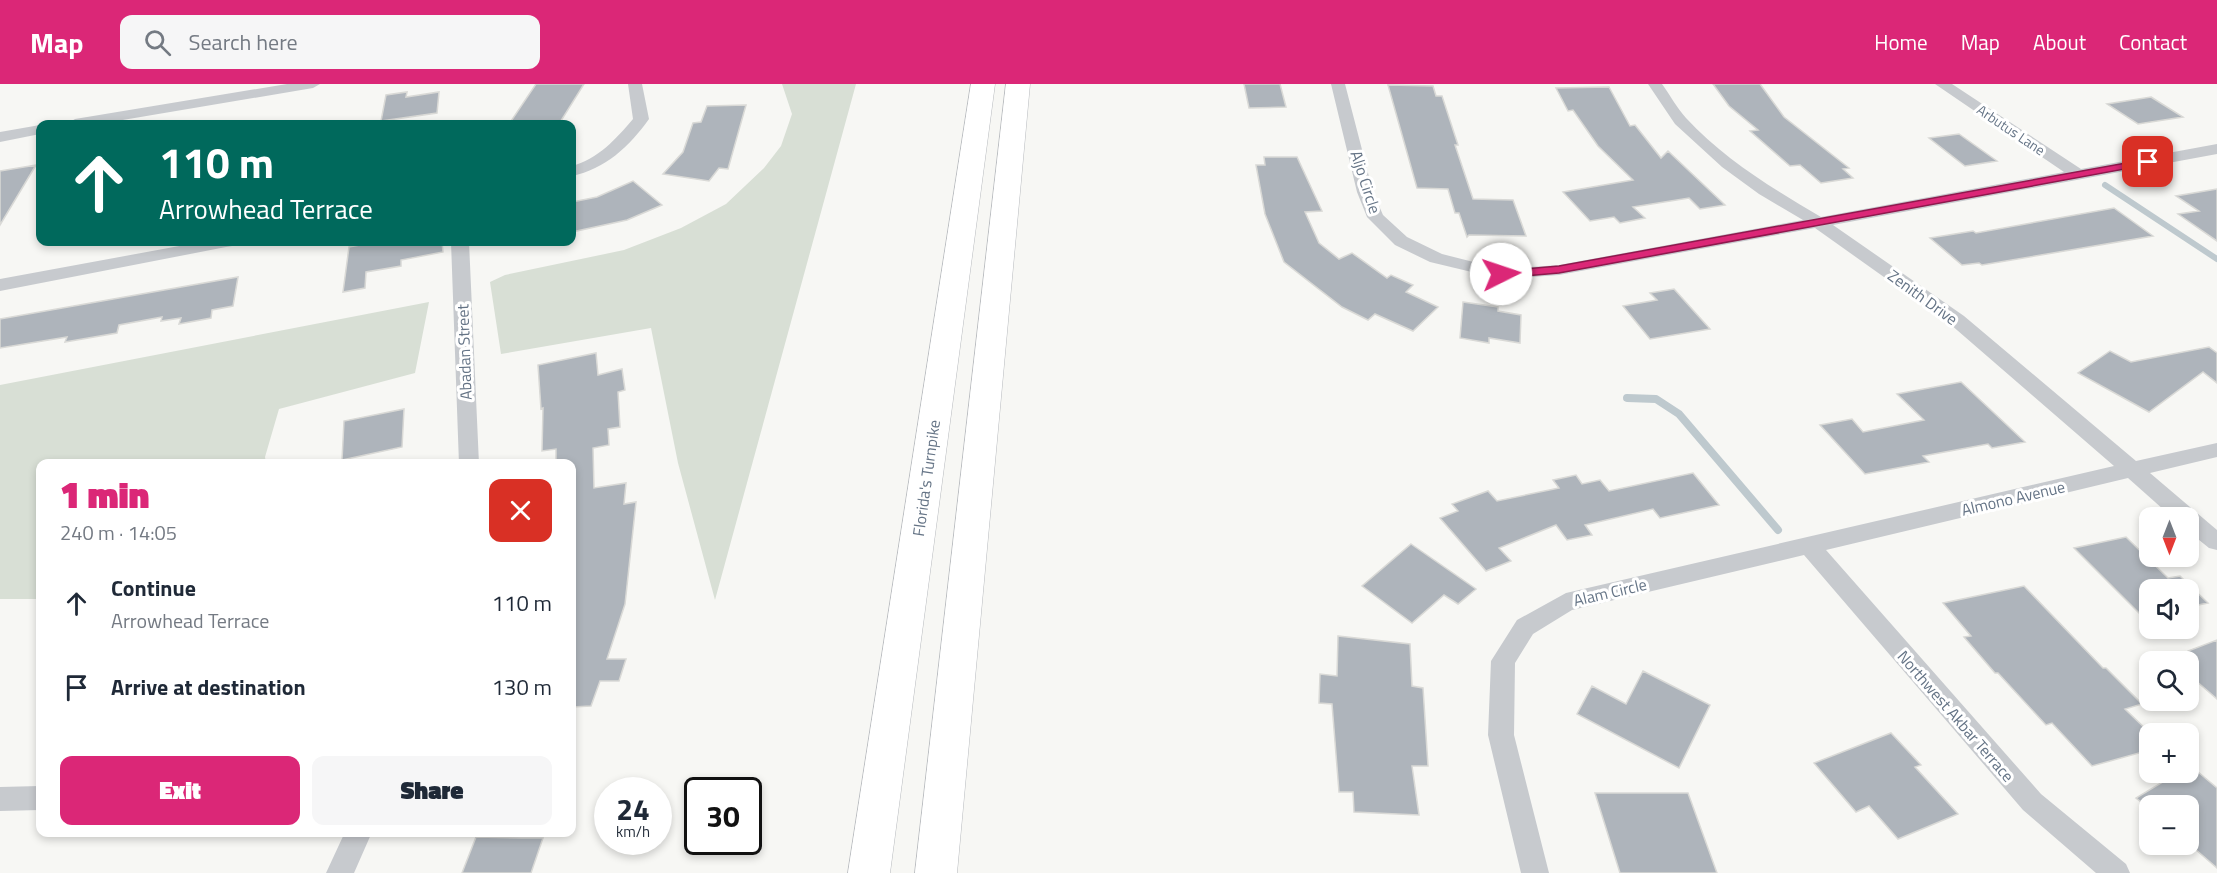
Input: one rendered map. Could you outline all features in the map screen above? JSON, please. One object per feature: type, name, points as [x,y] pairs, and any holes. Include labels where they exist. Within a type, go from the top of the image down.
[{"type":"highway","name":"Florida's Turnpike","points":[[869,873],[983,84]]},
{"type":"highway","points":[[936,873],[1018,84]]},
{"type":"street","points":[[99,120],[313,84]]},
{"type":"street","points":[[576,170],[586,168],[619,147],[641,119],[635,84]]},
{"type":"street","name":"Aljo Circle","points":[[1338,84],[1365,192],[1375,217],[1401,241],[1436,258],[1501,274],[1559,270],[2217,149]]},
{"type":"street","name":"Zenith Drive","points":[[1655,84],[1680,122],[1728,164],[1765,191],[1818,222],[1957,320],[2176,507]]},
{"type":"street","name":"Arbutus Lane","points":[[1942,84],[2079,175]]},
{"type":"street","points":[[0,137],[36,131]]},
{"type":"street","points":[[0,285],[205,246]]},
{"type":"street","name":"Abadan Street","points":[[460,246],[469,459]]},
{"type":"street","name":"Almono Avenue","points":[[1809,546],[2217,450]]},
{"type":"street","name":"Zenith Drive","points":[[2199,527],[2217,542]]},
{"type":"street","name":"Alam Circle","points":[[1535,873],[1501,735],[1503,661],[1526,627],[1566,602],[1809,546]]},
{"type":"street","name":"Northwest Akbar Terrace","points":[[1809,546],[2032,802],[2116,873]]},
{"type":"street","points":[[0,799],[36,798]]},
{"type":"street","points":[[340,873],[357,837]]},
{"type":"shaded area","points":[[782,84],[856,84],[715,600],[678,463],[651,328],[501,354],[490,282],[505,275],[624,250],[681,228],[726,204],[764,168],[781,146],[792,114]]},
{"type":"shaded area","points":[[429,302],[415,373],[279,409],[265,459],[36,459],[36,599],[0,599],[0,385]]},
{"type":"building","points":[[536,84],[584,84],[562,120],[512,120]]},
{"type":"building","points":[[1244,84],[1280,84],[1286,107],[1249,108]]},
{"type":"building","points":[[1713,84],[1760,84],[1784,117],[1849,168],[1843,169],[1853,178],[1821,183],[1800,165],[1790,166],[1750,131],[1758,130],[1729,106]]},
{"type":"building","points":[[1388,85],[1433,86],[1436,96],[1442,96],[1473,199],[1513,200],[1526,236],[1469,235],[1467,237],[1459,213],[1455,213],[1448,189],[1417,188]]},
{"type":"building","points":[[1609,87],[1630,126],[1635,125],[1661,158],[1668,151],[1725,205],[1700,209],[1689,198],[1633,207],[1645,218],[1620,223],[1614,217],[1590,221],[1563,192],[1633,180],[1598,146],[1573,110],[1568,111],[1556,88]]},
{"type":"building","points":[[407,92],[406,97],[439,92],[437,113],[381,120],[386,95]]},
{"type":"building","points":[[2151,97],[2183,117],[2138,124],[2107,104]]},
{"type":"building","points":[[746,105],[728,169],[719,168],[709,181],[663,174],[683,152],[693,123],[701,122],[707,106]]},
{"type":"building","points":[[1959,134],[1997,161],[1965,166],[1929,138]]},
{"type":"building","points":[[1264,157],[1297,157],[1322,211],[1305,212],[1319,243],[1339,259],[1352,253],[1387,278],[1391,275],[1413,285],[1406,292],[1438,307],[1413,331],[1375,314],[1368,320],[1342,307],[1284,262],[1265,214],[1256,165],[1265,165]]},
{"type":"building","points":[[36,165],[0,225],[0,171]]},
{"type":"building","points":[[633,181],[662,205],[627,220],[576,231],[576,201],[597,197]]},
{"type":"building","points":[[2217,189],[2217,241],[2178,214],[2199,211],[2176,196]]},
{"type":"building","points":[[2114,208],[2153,236],[1982,265],[1979,263],[1962,265],[1930,238],[1973,231],[1976,233]]},
{"type":"building","points":[[442,246],[443,252],[401,260],[401,266],[366,272],[365,288],[343,292],[349,247]]},
{"type":"building","points":[[238,277],[233,306],[212,310],[211,318],[179,324],[181,318],[161,321],[162,317],[119,325],[117,333],[65,342],[67,337],[0,348],[0,319]]},
{"type":"building","points":[[1674,289],[1710,329],[1650,339],[1623,306],[1657,300],[1650,293]]},
{"type":"building","points":[[1463,302],[1498,307],[1498,311],[1521,315],[1520,343],[1489,338],[1489,343],[1460,338]]},
{"type":"building","points":[[2209,347],[2217,353],[2217,383],[2203,372],[2149,412],[2078,373],[2110,351],[2131,362]]},
{"type":"building","points":[[596,353],[598,375],[622,369],[625,390],[618,392],[620,427],[608,429],[609,445],[593,448],[594,488],[626,483],[624,504],[636,502],[625,604],[607,659],[626,659],[619,681],[600,681],[591,706],[576,707],[576,459],[556,459],[556,449],[542,451],[543,408],[541,409],[538,365]]},
{"type":"building","points":[[1961,382],[2025,442],[1992,448],[1988,444],[1923,456],[1929,462],[1865,474],[1820,425],[1852,419],[1863,432],[1924,420],[1897,394]]},
{"type":"building","points":[[404,409],[402,447],[342,459],[344,421]]},
{"type":"building","points":[[1693,473],[1719,505],[1660,518],[1653,509],[1585,525],[1592,535],[1567,540],[1556,525],[1499,548],[1511,561],[1486,571],[1440,518],[1458,511],[1452,504],[1488,491],[1497,501],[1559,488],[1553,480],[1576,475],[1582,484],[1600,480],[1609,491]]},
{"type":"building","points":[[2126,537],[2139,550],[2139,567],[2157,567],[2168,578],[2180,576],[2183,579],[2139,579],[2139,613],[2074,548]]},
{"type":"building","points":[[1411,544],[1476,589],[1458,604],[1444,595],[1412,623],[1362,586]]},
{"type":"building","points":[[2024,586],[2103,668],[2106,668],[2139,701],[2139,705],[2125,709],[2140,723],[2139,753],[2092,766],[2052,723],[2046,725],[1998,673],[1995,673],[1964,637],[1971,636],[1943,603]]},
{"type":"building","points":[[2199,594],[2208,603],[2199,605]]},
{"type":"building","points":[[1338,636],[1410,644],[1412,686],[1423,688],[1428,766],[1412,766],[1419,815],[1354,812],[1353,792],[1339,792],[1332,704],[1319,703],[1320,674],[1337,676]]},
{"type":"building","points":[[2217,640],[2217,699],[2199,683],[2199,651],[2188,651]]},
{"type":"building","points":[[1643,671],[1710,705],[1679,768],[1577,714],[1592,686],[1626,704]]},
{"type":"building","points":[[1891,733],[1921,765],[1915,767],[1958,814],[1898,839],[1869,806],[1856,812],[1814,763]]},
{"type":"building","points":[[2199,773],[2217,788],[2217,868],[2199,852],[2199,795],[2141,795],[2161,783],[2199,783]]},
{"type":"building","points":[[1595,793],[1688,793],[1717,873],[1620,873]]},
{"type":"building","points":[[476,837],[543,838],[531,873],[462,873]]},
{"type":"waterway","points":[[2105,185],[2217,259]]},
{"type":"waterway","points":[[1627,398],[1656,399],[1679,414],[1778,530]]},
{"type":"route","points":[[1501,274],[1559,270],[2148,162]]}]
